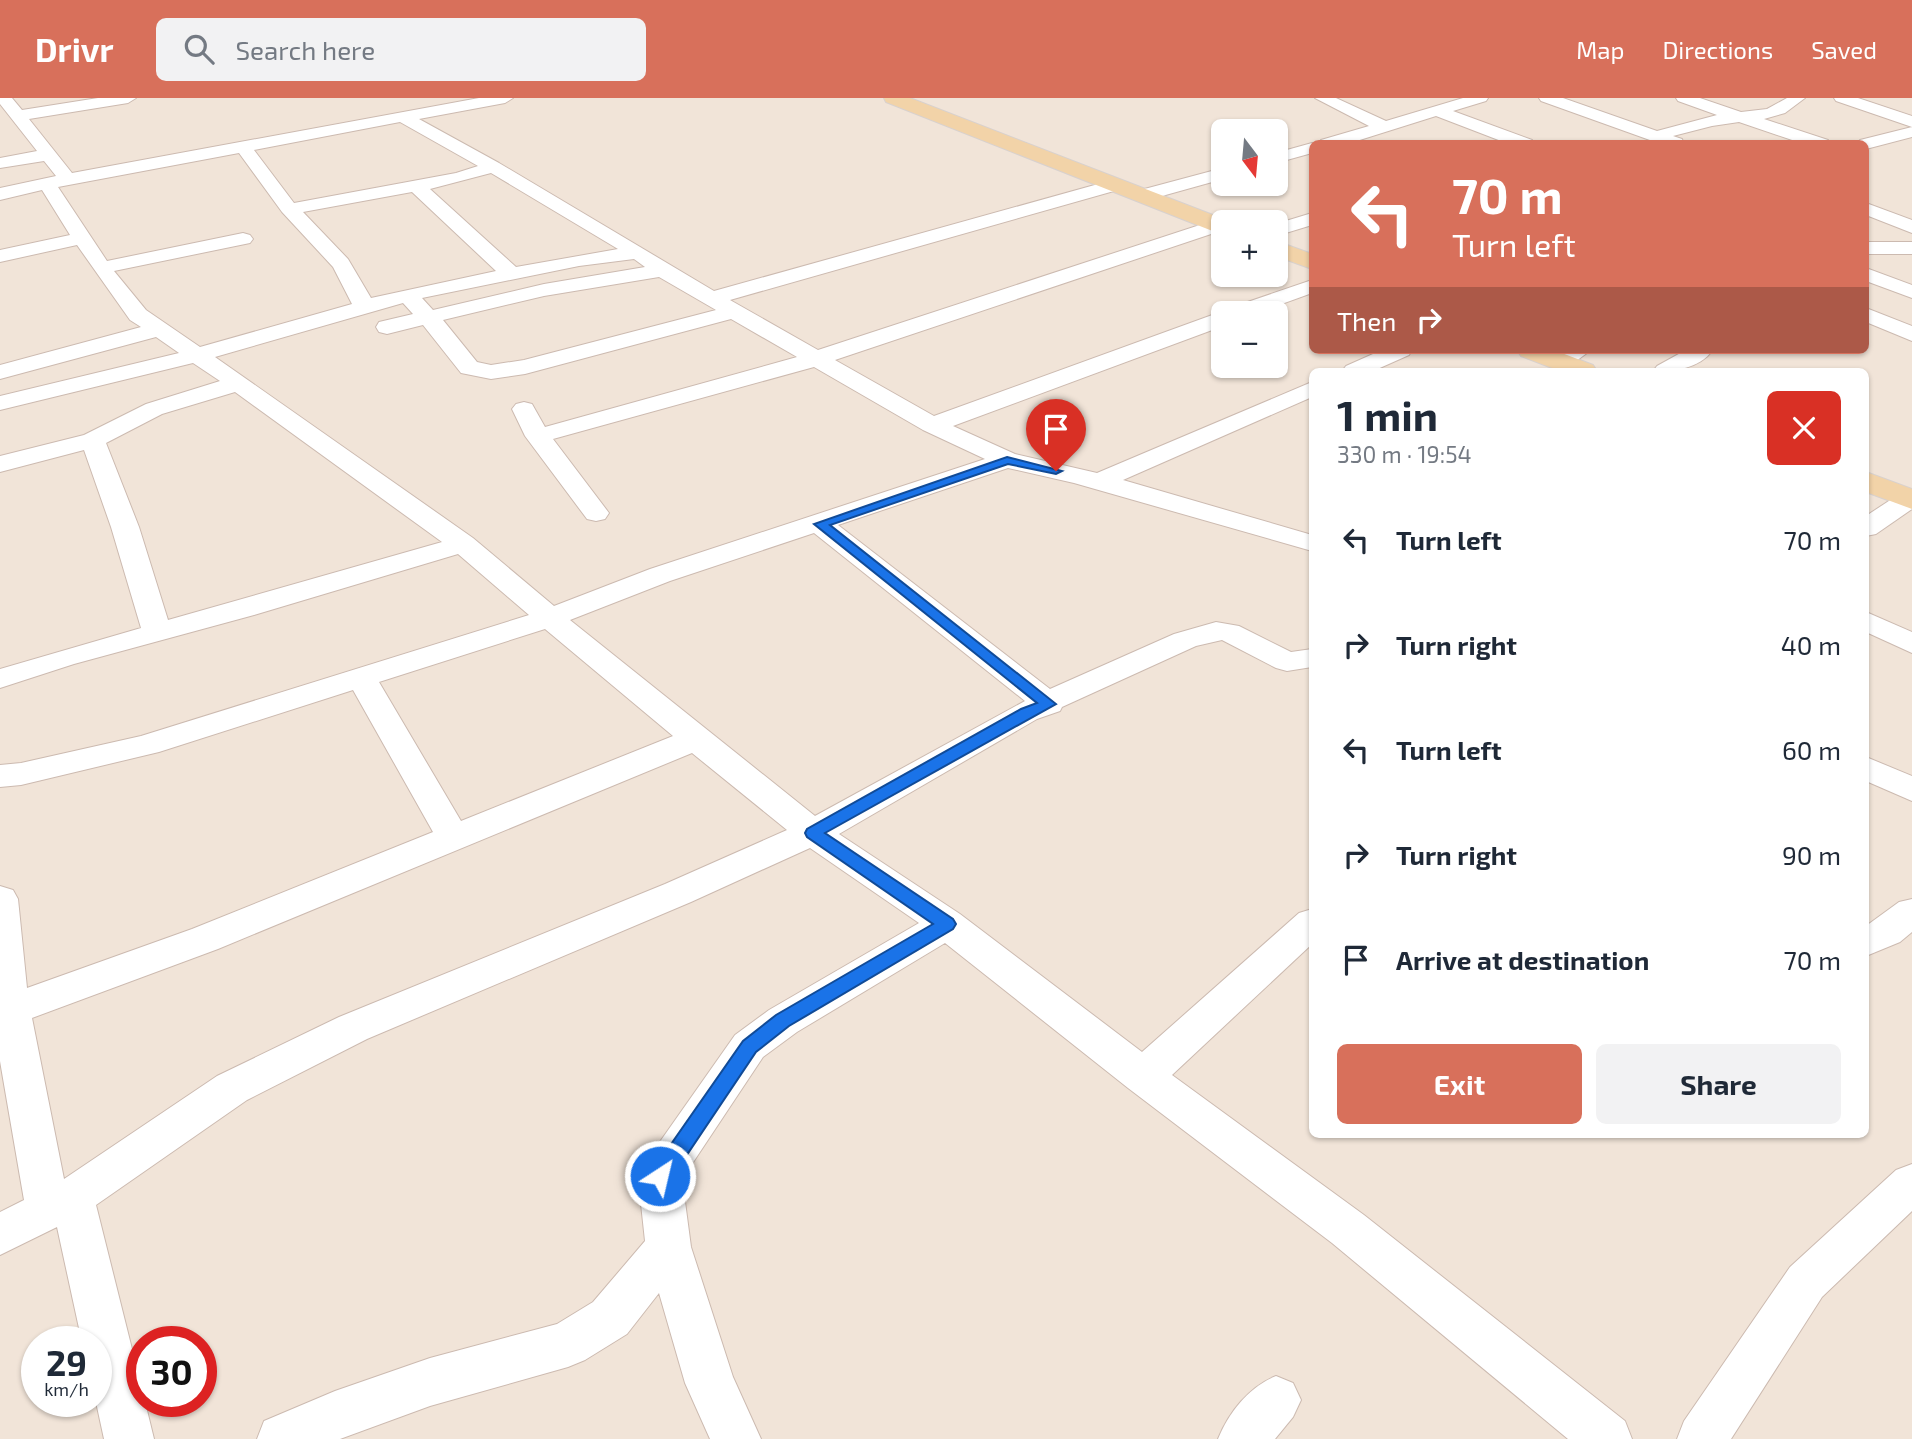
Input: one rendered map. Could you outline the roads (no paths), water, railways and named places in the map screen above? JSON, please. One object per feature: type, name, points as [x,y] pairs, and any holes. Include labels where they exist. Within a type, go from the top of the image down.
[{"type":"main road","points":[[893,98],[1211,222]]},
{"type":"main road","points":[[1288,253],[1309,261]]},
{"type":"main road","points":[[1546,354],[1575,361]]},
{"type":"main road","points":[[1869,482],[1911,499]]},
{"type":"street","points":[[8,109],[128,98]]},
{"type":"street","points":[[413,98],[442,110]]},
{"type":"street","points":[[0,194],[54,172],[243,146],[505,98]]},
{"type":"street","points":[[1323,98],[1385,127]]},
{"type":"street","points":[[1341,140],[1480,98]]},
{"type":"street","points":[[1548,98],[1667,140]]},
{"type":"street","points":[[1684,98],[1810,140]]},
{"type":"street","points":[[1656,136],[1737,116],[1774,113],[1797,98]]},
{"type":"street","points":[[1842,98],[1912,122]]},
{"type":"street","points":[[8,109],[54,172],[66,226],[138,315],[463,544],[549,618],[813,833],[947,924],[1143,1076],[1348,1229],[1607,1439]]},
{"type":"street","points":[[1440,112],[1515,140]]},
{"type":"street","points":[[403,117],[638,253],[662,271],[714,298],[932,425],[1007,460],[1099,481],[1309,542]]},
{"type":"street","points":[[1869,143],[1912,132]]},
{"type":"street","points":[[243,146],[290,209],[343,263],[365,307]]},
{"type":"street","points":[[1288,155],[1309,149]]},
{"type":"street","points":[[0,163],[54,172]]},
{"type":"street","points":[[290,209],[460,178],[493,167]]},
{"type":"street","points":[[1144,195],[1211,176]]},
{"type":"street","points":[[415,185],[511,273]]},
{"type":"street","points":[[714,298],[1115,185]]},
{"type":"street","points":[[1869,212],[1899,202]]},
{"type":"street","points":[[1869,212],[1912,227]]},
{"type":"street","points":[[1288,226],[1309,220]]},
{"type":"street","points":[[0,256],[66,226]]},
{"type":"street","points":[[537,436],[815,359],[1211,229]]},
{"type":"street","points":[[101,268],[243,239]]},
{"type":"street","points":[[1869,248],[1912,248]]},
{"type":"street","points":[[0,403],[198,355],[407,295],[579,260],[638,253]]},
{"type":"street","points":[[387,327],[544,290],[662,271]]},
{"type":"street","points":[[1869,275],[1912,292]]},
{"type":"street","points":[[1271,301],[1309,287]]},
{"type":"street","points":[[407,295],[469,368],[491,372],[524,367],[736,311]]},
{"type":"street","points":[[1869,315],[1912,334]]},
{"type":"street","points":[[932,425],[1211,323]]},
{"type":"street","points":[[0,372],[160,329]]},
{"type":"street","points":[[1361,368],[1392,354]]},
{"type":"street","points":[[1670,368],[1695,354]]},
{"type":"street","points":[[0,464],[93,440],[154,408],[238,383]]},
{"type":"street","points":[[1099,481],[1309,390]]},
{"type":"street","points":[[524,409],[537,436],[596,513]]},
{"type":"street","points":[[93,440],[125,527],[157,633]]},
{"type":"street","points":[[0,776],[21,774],[147,745],[549,618],[660,575],[1007,460]]},
{"type":"street","points":[[1869,526],[1911,499]]},
{"type":"street","points":[[820,524],[1048,704]]},
{"type":"street","points":[[0,679],[63,658],[363,576],[463,544]]},
{"type":"street","points":[[1869,622],[1912,644]]},
{"type":"street","points":[[0,1235],[114,1171],[232,1088],[353,1028],[813,833],[1026,712],[1185,640],[1216,631],[1243,638],[1287,662],[1309,658]]},
{"type":"street","points":[[361,677],[454,839]]},
{"type":"street","points":[[6,1004],[205,939],[696,739]]},
{"type":"street","points":[[1869,769],[1912,790]]},
{"type":"street","points":[[0,898],[6,1004],[60,1203],[129,1439]]},
{"type":"street","points":[[1869,941],[1887,932],[1912,912]]},
{"type":"street","points":[[736,1439],[709,1383],[668,1247],[660,1176],[749,1046],[783,1021],[947,924]]},
{"type":"street","points":[[1143,1076],[1309,926]]},
{"type":"street","points":[[1702,1439],[1806,1282],[1912,1182]]},
{"type":"street","points":[[282,1439],[339,1427],[430,1382],[568,1344],[610,1318],[668,1247]]},
{"type":"street","points":[[1242,1439],[1276,1400]]}]
